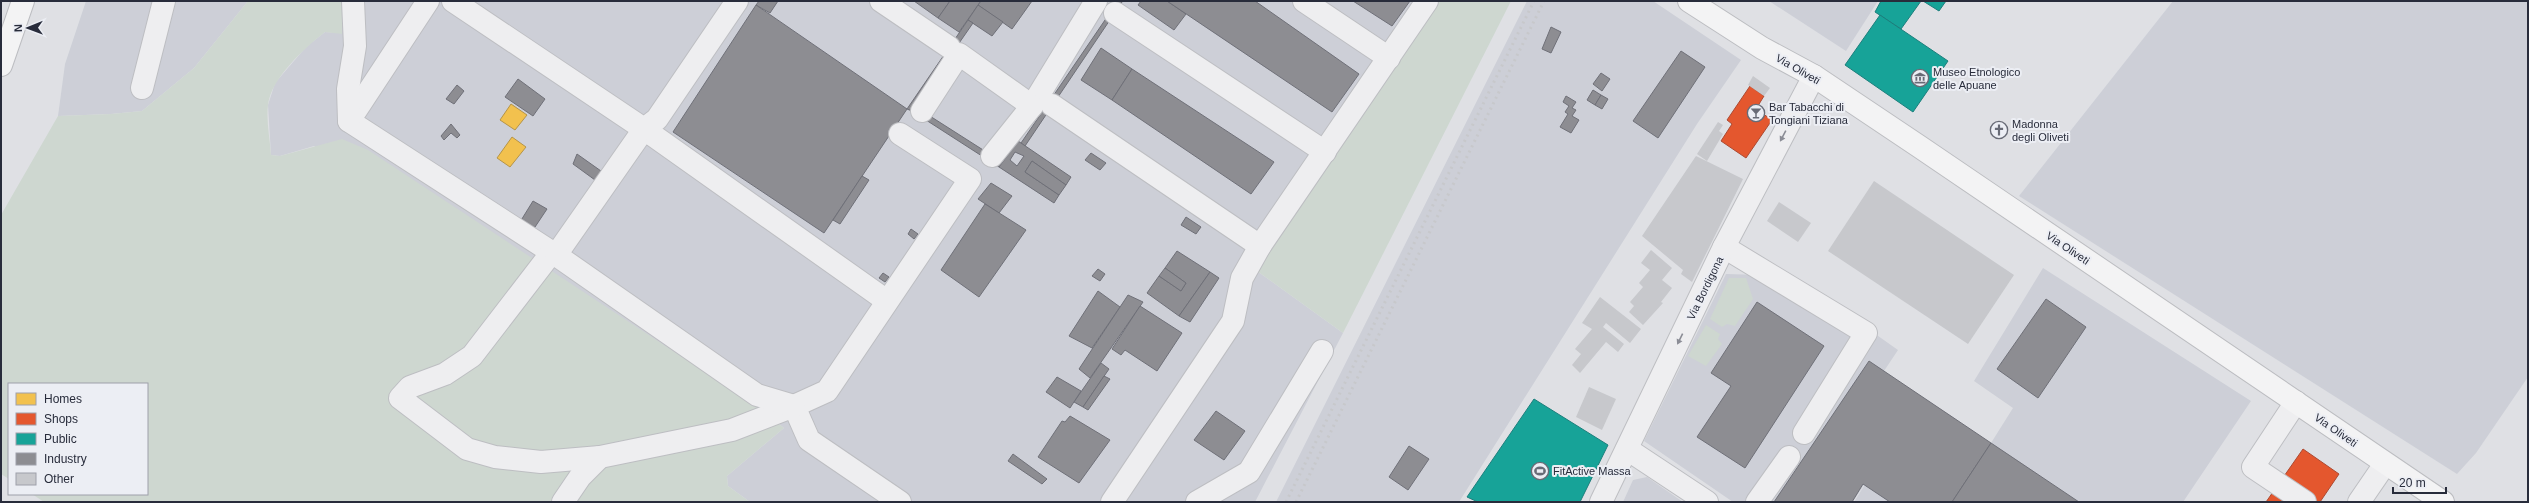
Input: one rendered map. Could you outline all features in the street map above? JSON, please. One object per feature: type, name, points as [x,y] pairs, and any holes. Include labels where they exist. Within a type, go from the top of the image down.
[{"type":"main road","points":[[1,65],[23,1]]},
{"type":"main road","name":"Via Oliveti","points":[[1689,1],[1762,48],[1814,76],[2443,502]]},
{"type":"street","points":[[142,88],[164,1]]},
{"type":"street","points":[[349,121],[348,89],[355,46],[353,1]]},
{"type":"street","points":[[349,121],[428,1]]},
{"type":"street","points":[[453,1],[644,129],[887,301]]},
{"type":"street","points":[[737,1],[657,119],[644,129],[554,253],[472,356],[445,374],[410,387],[400,398],[467,449],[495,457],[541,462],[600,457],[732,430],[794,406],[827,391],[970,179],[1043,102],[1105,7],[1325,152]]},
{"type":"street","points":[[881,1],[954,51],[1043,102],[1260,246]]},
{"type":"street","points":[[1304,1],[1389,58]]},
{"type":"street","points":[[1112,502],[1233,321],[1242,278],[1260,246],[1427,1]]},
{"type":"street","points":[[954,51],[920,113],[902,135],[970,179]]},
{"type":"street","name":"Via Bordigona","points":[[1601,502],[1724,247],[1814,76]]},
{"type":"street","points":[[349,121],[554,253],[757,395],[794,406],[809,440],[900,502]]},
{"type":"street","points":[[1724,247],[1866,333],[1804,433]]},
{"type":"street","points":[[1197,502],[1248,472],[1322,351]]},
{"type":"street","points":[[2296,402],[2253,467],[2305,502]]},
{"type":"street","points":[[1627,449],[1707,502]]},
{"type":"street","points":[[564,502],[580,477],[600,457]]},
{"type":"street","points":[[1757,502],[1789,458]]},
{"type":"street","points":[[2359,502],[2385,464]]},
{"type":"shaded area","points":[[86,1],[248,1],[194,68],[142,111],[58,116],[65,64]]},
{"type":"shaded area","points":[[248,1],[342,1],[342,34],[325,32],[290,64],[275,84],[270,95],[267,117],[271,155],[280,156],[342,139],[368,150],[752,403],[784,428],[727,476],[728,486],[750,502],[44,502],[34,495],[148,495],[148,383],[8,383],[8,478],[1,474],[1,215],[58,116],[142,111],[194,68]]},
{"type":"shaded area","points":[[342,1],[1435,1],[1257,271],[1343,333],[1255,502],[750,502],[728,486],[727,476],[784,428],[752,403],[314,146],[280,156],[271,155],[268,105],[275,83],[306,47],[325,32],[342,33]]},
{"type":"shaded area","points":[[1435,1],[1511,1],[1343,333],[1257,271]]},
{"type":"shaded area","points":[[1527,1],[1653,1],[1741,60],[1697,124],[1459,502],[1276,502]]},
{"type":"shaded area","points":[[1769,1],[1878,1],[1846,51]]},
{"type":"shaded area","points":[[2173,1],[2528,1],[2528,377],[2476,453],[2457,474],[2019,196]]},
{"type":"shaded area","points":[[2043,268],[2251,401],[2183,502],[1854,502],[1901,427],[1853,502],[1733,502],[1644,441],[1726,274],[1761,275],[1854,319],[1898,350],[1884,371],[1991,443],[2013,408],[1974,381]]},
{"type":"shaded area","points":[[1729,278],[1746,278],[1753,299],[1735,326],[1727,324],[1722,327],[1710,319]]},
{"type":"shaded area","points":[[1706,325],[1720,334],[1718,339],[1722,344],[1706,366],[1688,356]]},
{"type":"shaded area","points":[[1647,477],[1683,502],[1623,502],[1633,480]]},
{"type":"building: Homes","points":[[511,104],[527,115],[515,130],[500,120]]},
{"type":"building: Homes","points":[[512,137],[526,147],[510,167],[497,158]]},
{"type":"building: Shops","points":[[1750,86],[1764,96],[1756,109],[1772,120],[1746,158],[1721,141],[1732,124],[1727,120]]},
{"type":"building: Shops","points":[[2303,449],[2339,474],[2320,502],[2266,502]]},
{"type":"building: Public","points":[[1881,1],[1921,1],[1901,29],[1875,12]]},
{"type":"building: Public","points":[[1923,1],[1946,1],[1939,11]]},
{"type":"building: Public","points":[[1880,15],[1948,61],[1913,112],[1845,65]]},
{"type":"building: Public","name":"FitActive Massa","points":[[1534,399],[1608,445],[1580,502],[1478,502],[1467,497]]},
{"type":"building: Industry","points":[[759,1],[778,1],[770,13],[756,5]]},
{"type":"building: Industry","points":[[914,1],[950,1],[938,18]]},
{"type":"building: Industry","points":[[950,1],[981,1],[959,32],[938,18]]},
{"type":"building: Industry","points":[[981,1],[1032,1],[1012,29],[978,5]]},
{"type":"building: Industry","points":[[1118,1],[1122,2],[1025,146],[1021,143]]},
{"type":"building: Industry","points":[[1141,1],[1167,1],[1186,14],[1174,30],[1138,5]]},
{"type":"building: Industry","points":[[1167,1],[1255,1],[1359,74],[1332,112]]},
{"type":"building: Industry","points":[[1353,1],[1410,1],[1392,26]]},
{"type":"building: Industry","points":[[756,5],[907,109],[824,233],[673,132]]},
{"type":"building: Industry","points":[[978,5],[1003,22],[992,36],[968,20]]},
{"type":"building: Industry","points":[[968,20],[973,23],[912,111],[907,109]]},
{"type":"building: Industry","points":[[1551,27],[1561,32],[1551,53],[1542,49]]},
{"type":"building: Industry","points":[[1101,48],[1132,69],[1112,100],[1081,80]]},
{"type":"building: Industry","points":[[1681,51],[1705,67],[1658,138],[1633,121]]},
{"type":"building: Industry","points":[[1132,69],[1274,162],[1251,194],[1112,100]]},
{"type":"building: Industry","points":[[1601,73],[1610,79],[1602,91],[1593,84]]},
{"type":"building: Industry","points":[[518,79],[545,99],[533,116],[505,97]]},
{"type":"building: Industry","points":[[457,85],[464,91],[454,104],[446,99]]},
{"type":"building: Industry","points":[[1593,90],[1601,95],[1595,105],[1587,100]]},
{"type":"building: Industry","points":[[1601,95],[1608,99],[1602,109],[1595,105]]},
{"type":"building: Industry","points":[[1566,96],[1576,102],[1572,108],[1576,110],[1572,116],[1579,120],[1571,133],[1560,127],[1568,114],[1565,112],[1569,106],[1563,102]]},
{"type":"building: Industry","points":[[912,111],[922,111],[1002,162],[999,167]]},
{"type":"building: Industry","points":[[451,124],[460,135],[457,138],[451,133],[444,140],[441,136]]},
{"type":"building: Industry","points":[[1018,141],[1071,177],[1066,185],[1032,161],[1025,172],[1059,195],[1054,203],[999,167]],"holes":[[[1015,152],[1024,156],[1017,166],[1010,160]]]},
{"type":"building: Industry","points":[[1091,153],[1106,163],[1100,170],[1085,160]]},
{"type":"building: Industry","points":[[577,154],[601,171],[595,180],[573,164]]},
{"type":"building: Industry","points":[[1032,161],[1066,185],[1059,195],[1025,172]]},
{"type":"building: Industry","points":[[862,176],[869,180],[840,224],[833,220]]},
{"type":"building: Industry","points":[[991,183],[1012,196],[999,213],[978,199]]},
{"type":"building: Industry","points":[[533,201],[547,209],[533,230],[520,222]]},
{"type":"building: Industry","points":[[985,204],[1026,230],[979,297],[941,270]]},
{"type":"building: Industry","points":[[1186,217],[1201,227],[1196,234],[1181,225]]},
{"type":"building: Industry","points":[[911,229],[918,234],[914,239],[908,234]]},
{"type":"building: Industry","points":[[1177,251],[1210,272],[1179,316],[1147,293],[1159,276],[1181,291],[1186,283],[1165,268]]},
{"type":"building: Industry","points":[[1165,268],[1186,283],[1181,291],[1159,276]]},
{"type":"building: Industry","points":[[1098,269],[1105,274],[1100,281],[1092,276]]},
{"type":"building: Industry","points":[[1210,272],[1219,278],[1190,322],[1179,316]]},
{"type":"building: Industry","points":[[883,273],[889,277],[885,282],[879,278]]},
{"type":"building: Industry","points":[[1098,291],[1120,307],[1092,348],[1069,336]]},
{"type":"building: Industry","points":[[1128,295],[1143,302],[1090,378],[1079,369]]},
{"type":"building: Industry","points":[[2046,299],[2086,327],[2038,398],[1997,369]]},
{"type":"building: Industry","points":[[1757,302],[1824,346],[1745,468],[1697,437],[1731,386],[1711,373]]},
{"type":"building: Industry","points":[[1140,306],[1182,333],[1157,371],[1125,350],[1121,355],[1112,349]]},
{"type":"building: Industry","points":[[1869,361],[1991,443],[1952,502],[1890,502],[1863,484],[1852,502],[1774,502]]},
{"type":"building: Industry","points":[[1101,363],[1109,369],[1083,407],[1074,402]]},
{"type":"building: Industry","points":[[1104,376],[1110,379],[1088,410],[1083,407]]},
{"type":"building: Industry","points":[[1057,377],[1081,391],[1070,408],[1046,392]]},
{"type":"building: Industry","points":[[1216,411],[1245,431],[1224,460],[1194,440]]},
{"type":"building: Industry","points":[[1070,416],[1110,440],[1079,483],[1038,457],[1062,421],[1065,422]]},
{"type":"building: Industry","points":[[1991,443],[2079,502],[1952,502]]},
{"type":"building: Industry","points":[[1409,446],[1429,459],[1408,490],[1389,477]]},
{"type":"building: Industry","points":[[1013,454],[1047,479],[1042,484],[1008,461]]},
{"type":"building: Other","points":[[1753,76],[1770,88],[1764,96],[1748,85]]},
{"type":"building: Other","points":[[1718,122],[1723,125],[1719,131],[1723,134],[1707,161],[1697,154]]},
{"type":"building: Other","points":[[1696,156],[1743,179],[1692,282],[1681,274],[1683,270],[1642,236]]},
{"type":"building: Other","points":[[1874,181],[2014,275],[1968,344],[1828,251]]},
{"type":"building: Other","points":[[1779,202],[1811,223],[1798,242],[1767,221]]},
{"type":"building: Other","points":[[1651,250],[1672,268],[1662,280],[1672,288],[1661,302],[1663,303],[1643,325],[1629,312],[1634,306],[1630,302],[1643,287],[1639,283],[1650,270],[1641,263]]},
{"type":"building: Other","points":[[1600,297],[1641,329],[1630,343],[1606,323],[1603,327],[1624,344],[1618,352],[1606,342],[1580,373],[1572,365],[1581,354],[1575,349],[1592,329],[1582,323]]},
{"type":"building: Other","points":[[1589,387],[1616,399],[1602,430],[1576,417]]},
{"type":"railway","points":[[1286,502],[1534,1]]},
{"type":"railway","points":[[1296,502],[1544,1]]},
{"type":"place","name":"Museo Etnologico delle Apuane","points":[[1920,78]]},
{"type":"place","name":"Bar Tabacchi di Tongiani Tiziana","points":[[1756,113]]},
{"type":"place","name":"Madonna degli Oliveti","points":[[1999,130]]},
{"type":"place","name":"FitActive Massa","points":[[1540,471]]}]
